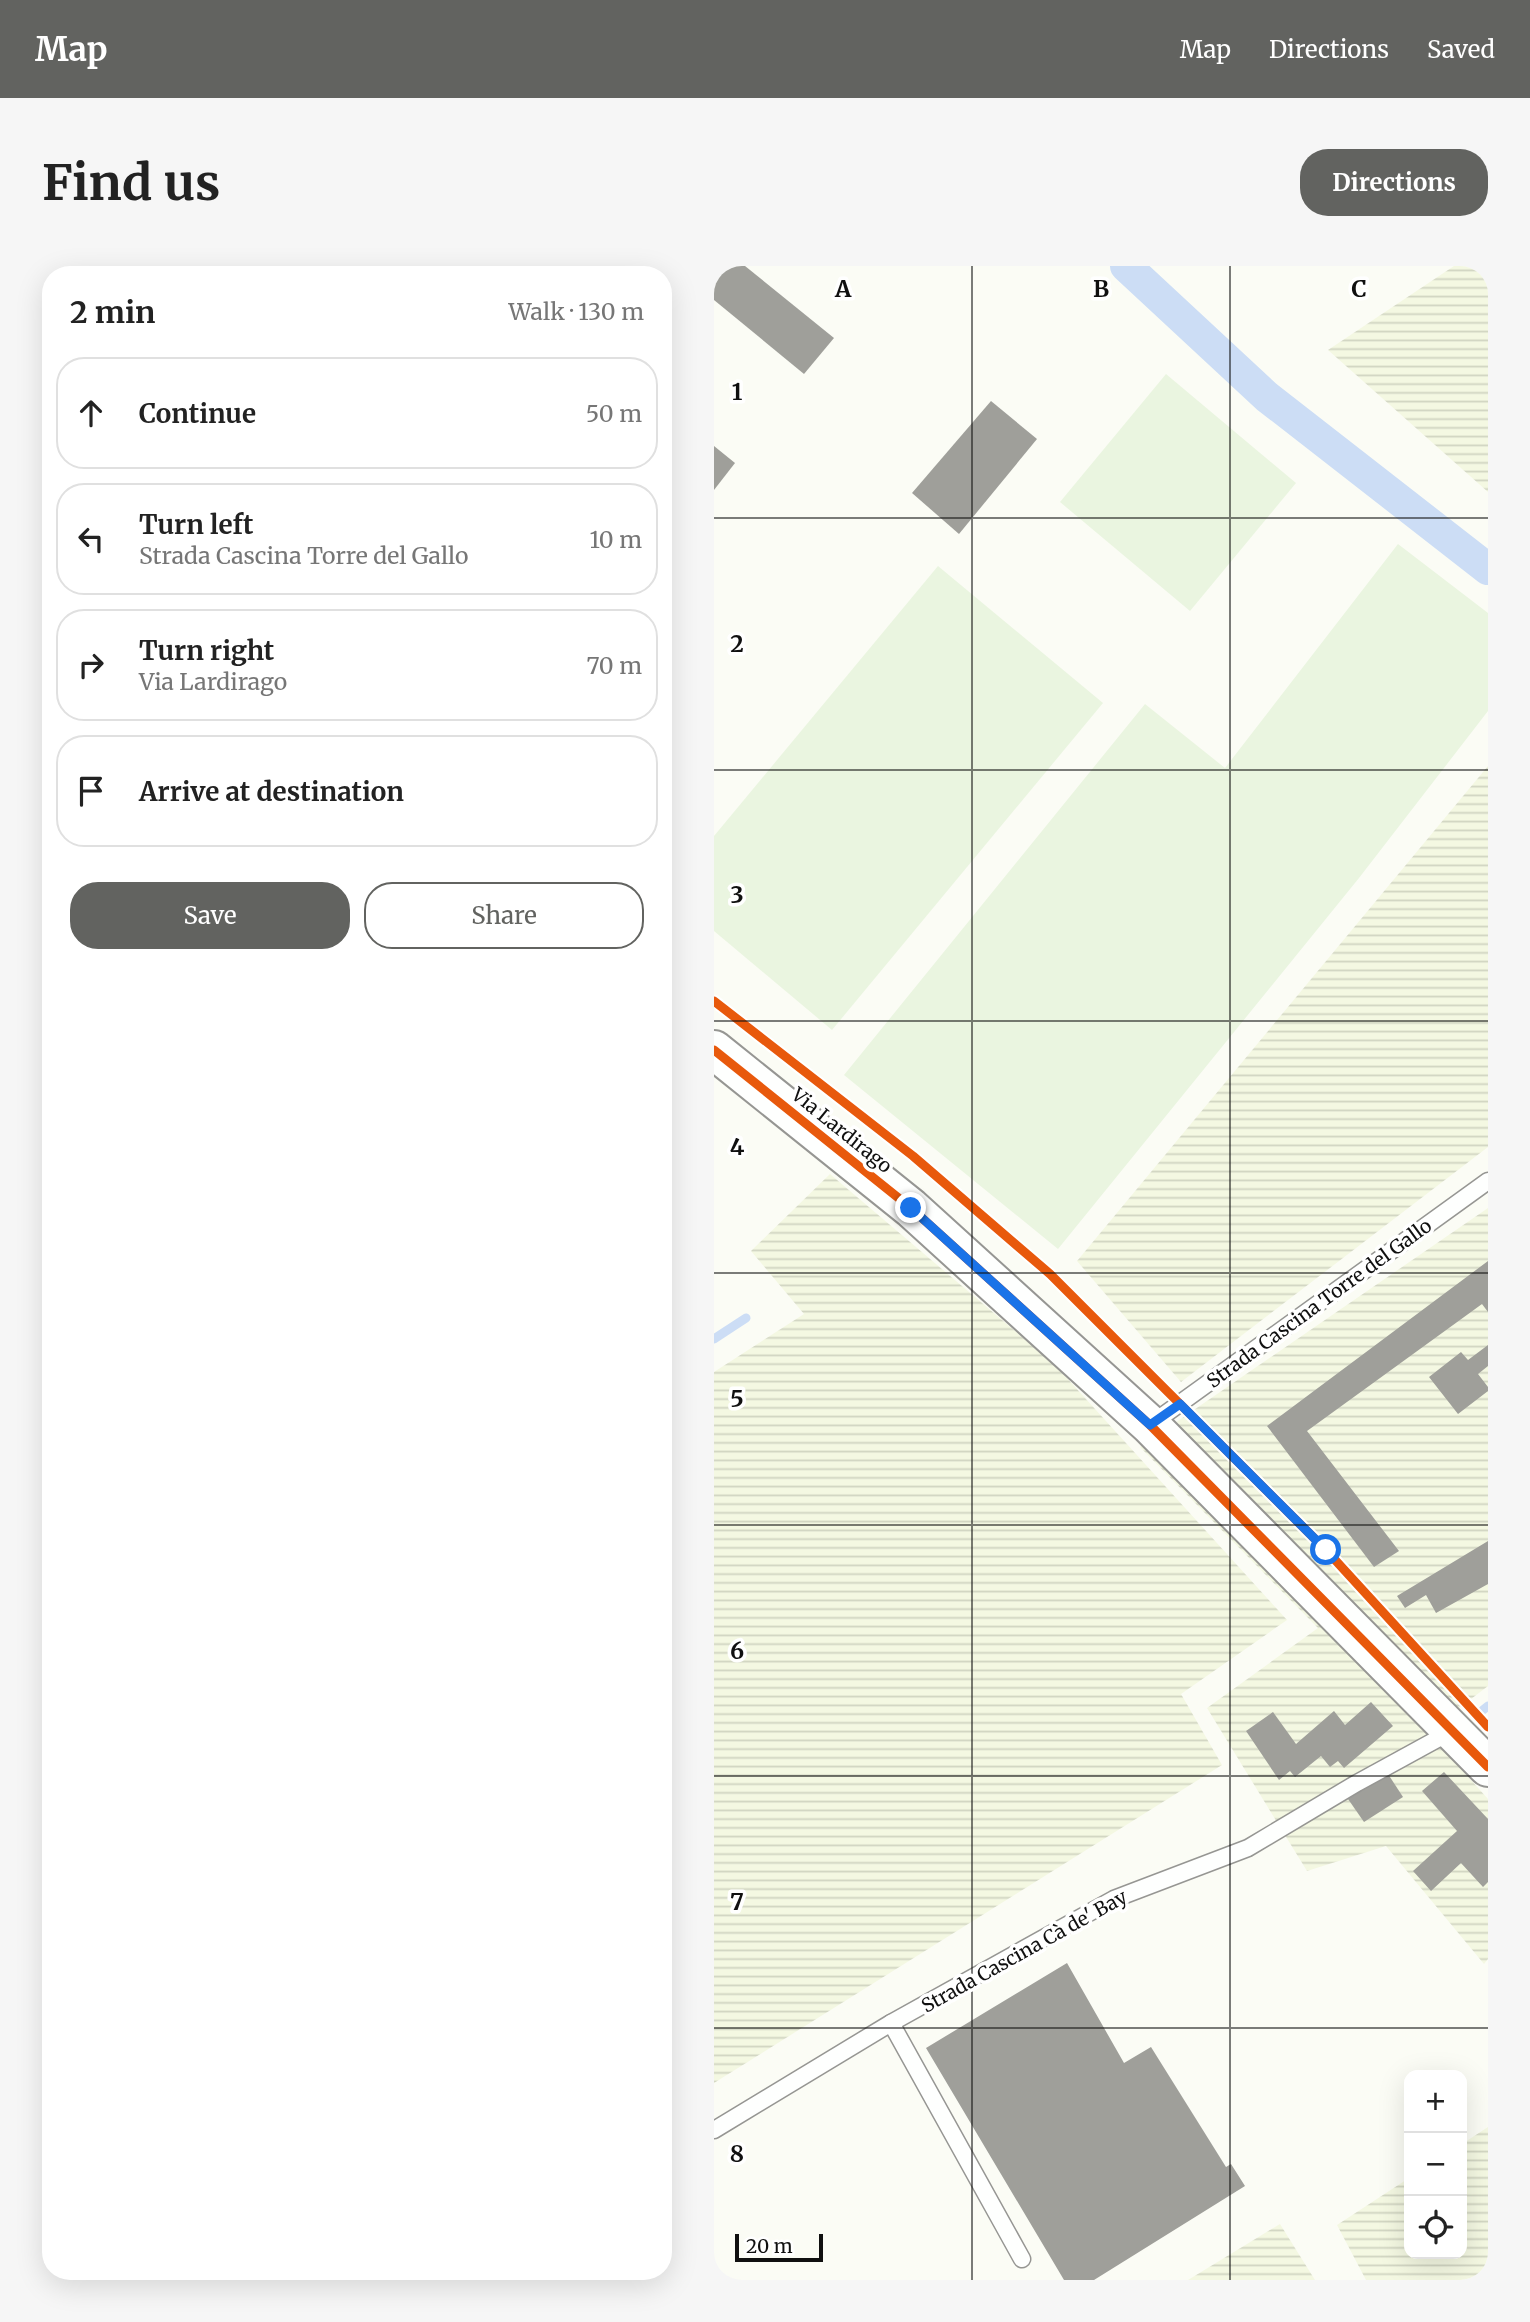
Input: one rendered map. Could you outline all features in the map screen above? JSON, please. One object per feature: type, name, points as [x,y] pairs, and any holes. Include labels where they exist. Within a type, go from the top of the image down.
[{"type":"street","name":"Via Lardirago","points":[[714,1050],[911,1208],[1150,1425],[1488,1767]]},
{"type":"lane","name":"Strada Cascina Torre del Gallo","points":[[1150,1425],[1488,1181]]},
{"type":"lane","name":"Strada Cascina Cà de' Bay","points":[[714,2130],[891,2023],[1114,1899],[1248,1849],[1357,1783],[1454,1730]]},
{"type":"lane","points":[[891,2023],[1022,2259]]},
{"type":"green space","points":[[1454,266],[1488,266],[1488,492],[1328,350]]},
{"type":"green space","points":[[1166,374],[1296,483],[1190,611],[1060,502]]},
{"type":"green space","points":[[1398,544],[1488,613],[1488,711],[1359,878],[1058,1249],[844,1075],[1145,704],[1225,768]]},
{"type":"green space","points":[[938,566],[1103,703],[832,1030],[714,931],[714,836]]},
{"type":"green space","points":[[1488,766],[1488,1147],[1181,1382],[1077,1261]]},
{"type":"green space","points":[[830,1174],[1055,1365],[1287,1620],[1181,1694],[1222,1765],[714,2083],[714,1372],[804,1314],[751,1251]]},
{"type":"green space","points":[[1488,1208],[1488,1686],[1428,1732],[1488,1799],[1488,1959],[1484,1964],[1386,1846],[1307,1871],[1207,1708],[1318,1628],[1140,1447]]},
{"type":"green space","points":[[1488,2127],[1488,2280],[1366,2280],[1337,2225],[1404,2181],[1404,2259],[1467,2259],[1467,2141]]},
{"type":"green space","points":[[1280,2224],[1315,2280],[1188,2280]]},
{"type":"building","points":[[714,266],[745,266],[834,338],[804,374],[714,300]]},
{"type":"building","points":[[991,401],[1037,439],[959,534],[912,493]]},
{"type":"building","points":[[714,446],[735,463],[714,490]]},
{"type":"building","points":[[1488,1261],[1488,1312],[1482,1304],[1307,1431],[1399,1551],[1374,1567],[1267,1426]]},
{"type":"building","points":[[1488,1345],[1488,1366],[1478,1374],[1488,1391],[1458,1414],[1429,1377],[1461,1352],[1468,1360]]},
{"type":"building","points":[[1488,1541],[1488,1584],[1436,1613],[1426,1595],[1405,1608],[1397,1596]]},
{"type":"building","points":[[1371,1702],[1393,1726],[1344,1768],[1338,1761],[1330,1767],[1321,1756],[1295,1777],[1290,1771],[1279,1780],[1246,1731],[1273,1712],[1296,1744],[1334,1711],[1345,1725]]},
{"type":"building","points":[[1444,1772],[1488,1819],[1488,1882],[1483,1887],[1461,1863],[1431,1891],[1413,1871],[1457,1831],[1422,1791]]},
{"type":"building","points":[[1388,1774],[1403,1797],[1364,1822],[1348,1799]]},
{"type":"building","points":[[1067,1963],[1124,2063],[1151,2047],[1226,2167],[1231,2164],[1245,2186],[1094,2280],[1064,2280],[926,2048]]},
{"type":"waterway","points":[[1126,266],[1267,397],[1488,569]]},
{"type":"waterway","points":[[714,1339],[746,1318]]},
{"type":"waterway","points":[[1483,1710],[1488,1706]]},
{"type":"cycle path","points":[[714,1001],[913,1156],[1050,1274],[1326,1550],[1488,1727]]},
{"type":"cycle path","points":[[714,1050],[911,1208],[1150,1425],[1488,1767]]},
{"type":"route","points":[[911,1208],[1150,1425],[1180,1404],[1326,1550]]}]
